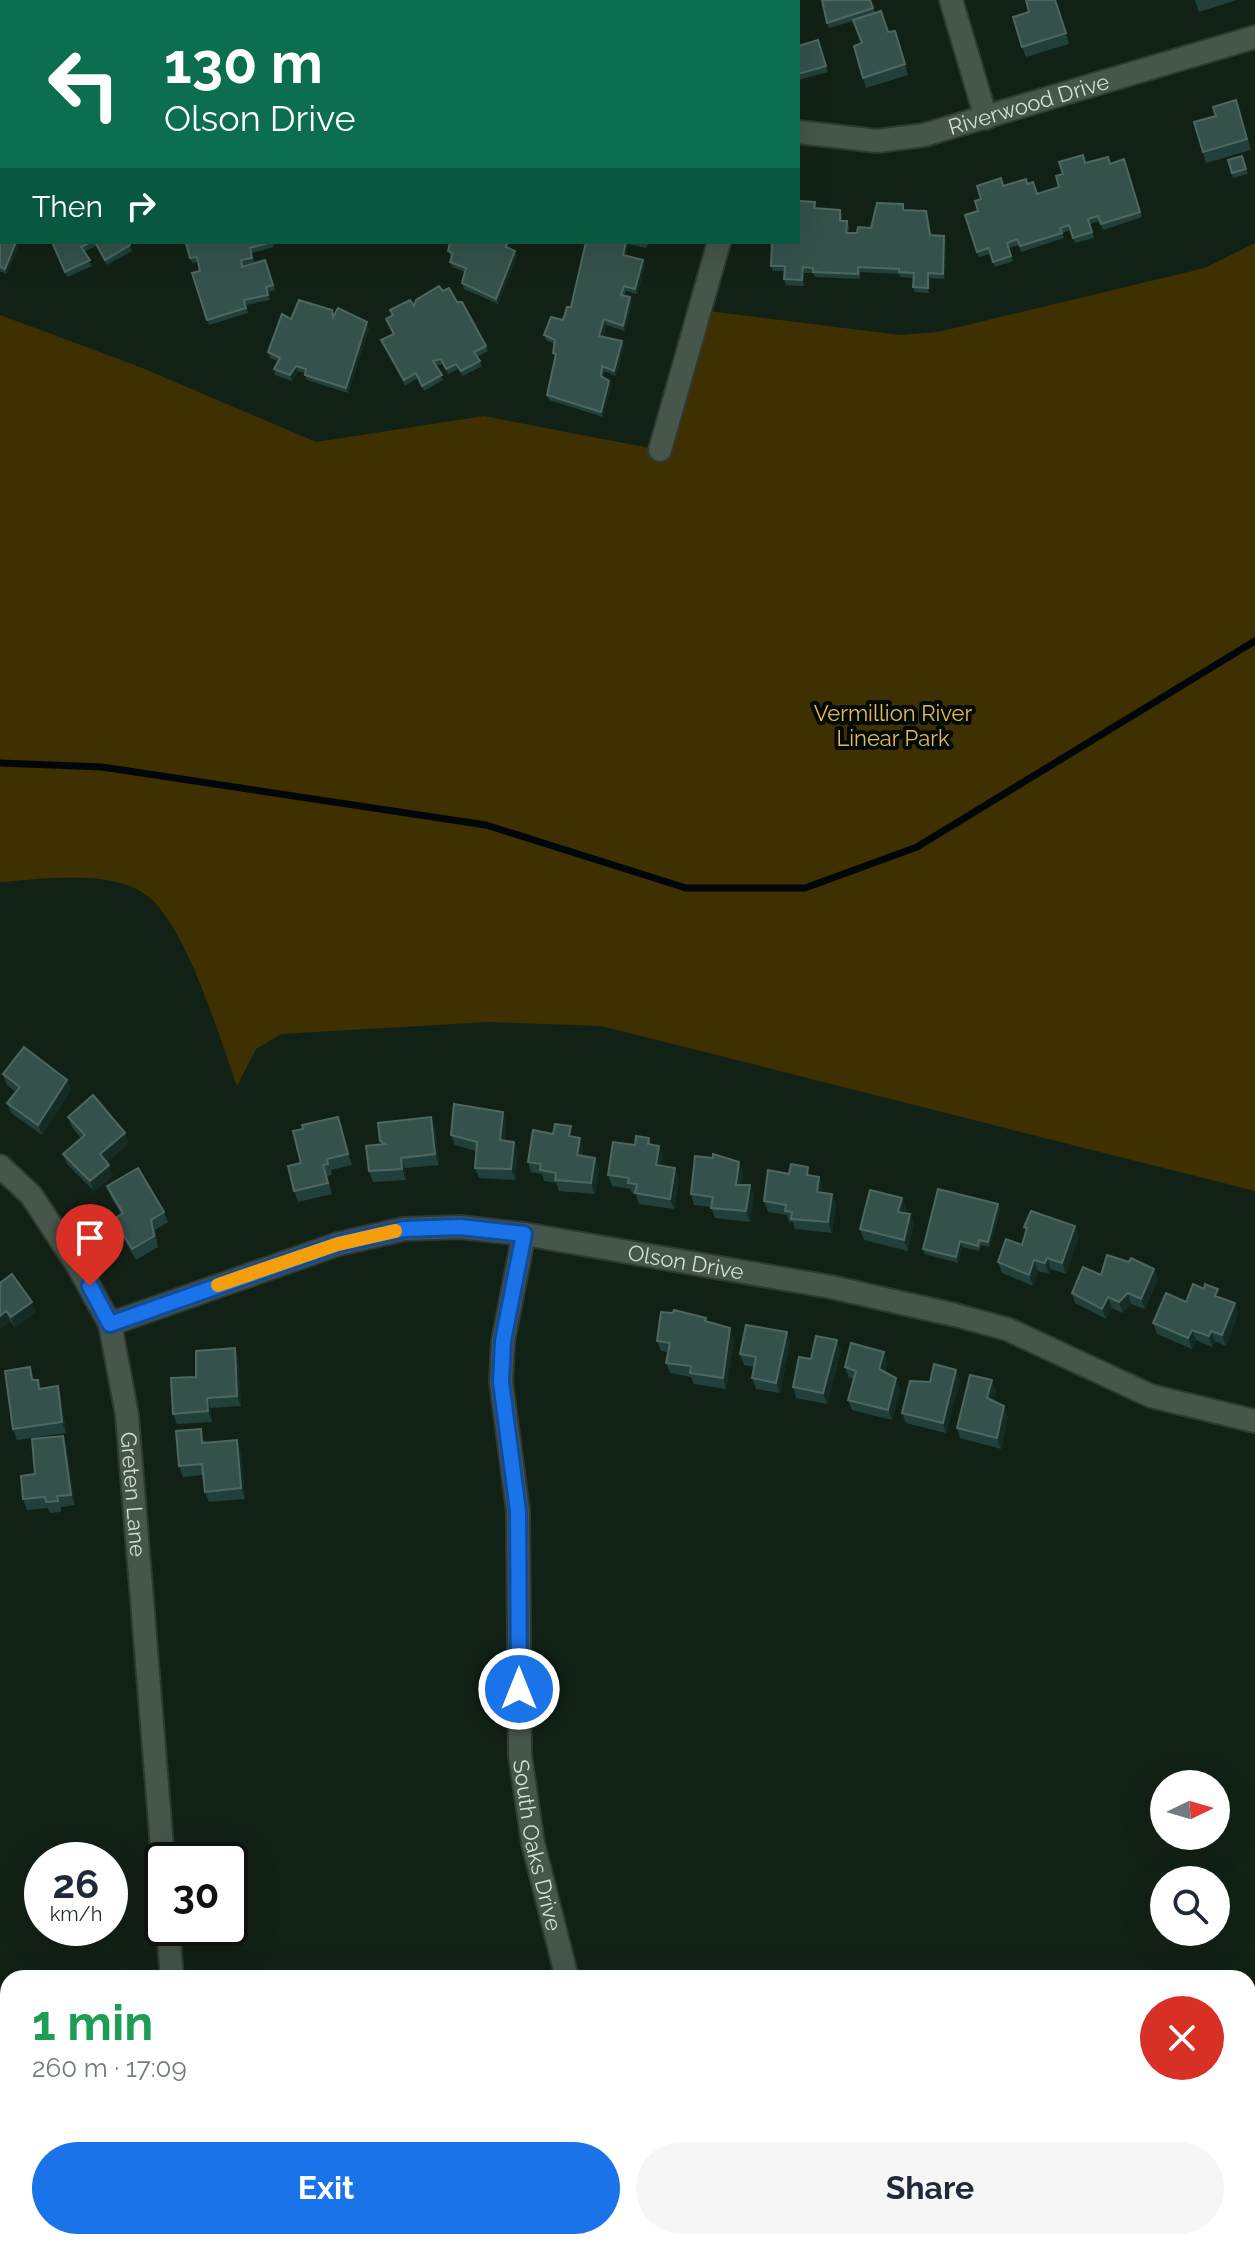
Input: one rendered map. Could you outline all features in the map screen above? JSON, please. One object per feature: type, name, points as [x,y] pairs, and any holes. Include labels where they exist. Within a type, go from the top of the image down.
[{"type":"street","points":[[951,0],[986,118]]},
{"type":"street","name":"Riverwood Drive","points":[[800,132],[877,141],[924,135],[1255,37]]},
{"type":"street","points":[[660,450],[718,244]]},
{"type":"street","name":"Greten Lane","points":[[0,1166],[31,1195],[78,1266],[110,1324],[127,1415],[162,1842]]},
{"type":"street","name":"Olson Drive","points":[[110,1324],[338,1244],[404,1229],[460,1227],[524,1234],[831,1287],[955,1315],[1007,1329],[1151,1396],[1255,1421]]},
{"type":"street","name":"South Oaks Drive","points":[[524,1234],[503,1341],[501,1382],[518,1511],[520,1755],[533,1843],[565,1970]]},
{"type":"street","points":[[169,1946],[171,1970]]},
{"type":"green space","name":"Vermillion River Linear Park","points":[[1255,243],[1255,1191],[601,1026],[489,1022],[281,1034],[256,1049],[237,1086],[187,954],[160,908],[145,894],[130,886],[94,878],[0,882],[0,315],[140,367],[316,442],[484,416],[660,450],[700,310],[900,335],[938,332],[1205,268]]},
{"type":"building","points":[[822,0],[870,0],[873,8],[827,23]]},
{"type":"building","points":[[1026,0],[1055,0],[1066,33],[1022,47],[1013,17],[1029,12]]},
{"type":"building","points":[[881,11],[888,32],[895,31],[905,64],[863,78],[854,46],[862,43],[853,20]]},
{"type":"building","points":[[818,40],[826,66],[800,73],[800,45]]},
{"type":"building","points":[[1236,100],[1247,139],[1203,152],[1194,122],[1216,116],[1213,107]]},
{"type":"building","points":[[1083,155],[1085,163],[1108,157],[1110,164],[1124,159],[1140,212],[1101,224],[1098,216],[1088,219],[1092,232],[1073,238],[1069,225],[1060,228],[1062,233],[1020,246],[1017,239],[1007,243],[1011,256],[993,262],[989,248],[977,252],[965,215],[978,211],[975,201],[981,199],[977,186],[1001,178],[1003,186],[1026,179],[1027,184],[1033,182],[1037,194],[1059,187],[1056,176],[1063,174],[1059,162]]},
{"type":"building","points":[[1242,156],[1246,169],[1232,173],[1228,160]]},
{"type":"building","points":[[800,201],[815,202],[814,208],[840,210],[840,221],[847,221],[846,233],[857,233],[858,227],[871,228],[877,203],[903,204],[903,210],[926,211],[930,235],[944,236],[943,274],[928,273],[928,288],[913,287],[914,273],[899,272],[899,269],[858,267],[858,274],[813,272],[813,268],[803,267],[802,280],[784,279],[785,266],[771,266],[772,244],[800,244]]},
{"type":"building","points":[[0,244],[15,244],[5,269],[0,267]]},
{"type":"building","points":[[53,244],[87,244],[81,247],[90,260],[65,272]]},
{"type":"building","points":[[96,244],[130,245],[105,260]]},
{"type":"building","points":[[186,244],[265,244],[250,248],[252,258],[241,260],[242,267],[265,260],[273,285],[266,287],[268,295],[244,300],[246,308],[207,320],[192,273],[200,271],[197,257],[190,258]]},
{"type":"building","points":[[450,244],[507,244],[506,247],[515,251],[496,299],[462,283],[466,268],[450,262],[453,253],[448,251]]},
{"type":"building","points":[[586,244],[626,244],[623,255],[643,260],[635,289],[624,286],[621,295],[630,297],[623,326],[604,319],[599,336],[622,341],[614,371],[602,366],[601,376],[609,381],[601,412],[547,395],[556,354],[553,353],[555,340],[544,335],[551,317],[563,320],[567,307],[571,307]]},
{"type":"building","points":[[439,286],[443,291],[449,288],[457,302],[462,302],[486,346],[474,352],[480,361],[461,371],[456,364],[446,369],[441,359],[433,361],[442,375],[422,386],[416,373],[404,380],[381,340],[394,334],[386,319],[393,315],[390,310],[410,300],[414,306],[416,300]]},
{"type":"building","points":[[299,300],[332,310],[333,317],[338,308],[367,322],[346,388],[305,375],[306,369],[296,366],[290,375],[274,369],[280,358],[268,352],[282,314],[291,319]]},
{"type":"building","points":[[24,1047],[67,1080],[38,1125],[7,1103],[20,1087],[3,1074]]},
{"type":"building","points":[[93,1095],[125,1133],[100,1154],[109,1165],[90,1181],[63,1154],[85,1135],[68,1117]]},
{"type":"building","points":[[454,1104],[503,1112],[500,1140],[514,1142],[511,1169],[475,1168],[477,1142],[451,1135]]},
{"type":"building","points":[[338,1117],[348,1154],[327,1159],[328,1164],[323,1165],[328,1183],[294,1191],[288,1166],[301,1163],[293,1131],[303,1129],[302,1125]]},
{"type":"building","points":[[431,1117],[435,1154],[401,1158],[402,1169],[369,1171],[366,1146],[385,1144],[380,1141],[378,1123]]},
{"type":"building","points":[[555,1124],[571,1126],[569,1136],[580,1138],[577,1155],[595,1158],[591,1183],[555,1180],[556,1173],[540,1170],[541,1164],[528,1162],[533,1130],[553,1134]]},
{"type":"building","points":[[636,1136],[649,1138],[648,1144],[659,1146],[656,1165],[675,1168],[670,1199],[635,1193],[637,1184],[628,1183],[629,1178],[608,1175],[613,1142],[635,1145]]},
{"type":"building","points":[[713,1154],[739,1162],[736,1185],[750,1185],[746,1211],[711,1208],[713,1197],[691,1194],[695,1156],[713,1158]]},
{"type":"building","points":[[791,1164],[808,1167],[807,1175],[819,1177],[817,1192],[832,1194],[828,1222],[791,1219],[792,1212],[785,1211],[786,1205],[764,1201],[768,1170],[789,1174]]},
{"type":"building","points":[[138,1168],[164,1212],[151,1220],[154,1236],[132,1249],[114,1219],[123,1213],[107,1186]]},
{"type":"building","points":[[938,1189],[998,1204],[988,1242],[979,1240],[978,1246],[960,1241],[956,1257],[923,1249]]},
{"type":"building","points":[[870,1190],[902,1198],[898,1212],[910,1214],[904,1240],[860,1229]]},
{"type":"building","points":[[1031,1211],[1075,1226],[1062,1263],[1047,1258],[1045,1263],[1034,1260],[1029,1275],[998,1262],[1006,1239],[1022,1245],[1027,1228],[1024,1227]]},
{"type":"building","points":[[1107,1255],[1129,1262],[1131,1258],[1154,1269],[1141,1299],[1128,1293],[1119,1302],[1108,1297],[1102,1309],[1072,1293],[1083,1267],[1101,1275]]},
{"type":"building","points":[[12,1274],[32,1302],[11,1317],[6,1311],[0,1316],[0,1283]]},
{"type":"building","points":[[1193,1284],[1204,1289],[1205,1284],[1218,1289],[1215,1296],[1235,1303],[1222,1335],[1211,1331],[1209,1336],[1192,1330],[1188,1338],[1153,1323],[1166,1293],[1186,1302]]},
{"type":"building","points":[[674,1310],[730,1328],[723,1378],[690,1373],[691,1366],[666,1363],[670,1343],[657,1341],[661,1312],[673,1313]]},
{"type":"building","points":[[746,1325],[787,1332],[776,1383],[752,1378],[756,1357],[740,1354]]},
{"type":"building","points":[[816,1336],[837,1340],[823,1393],[793,1387],[799,1357],[811,1359]]},
{"type":"building","points":[[851,1343],[884,1352],[879,1369],[896,1378],[888,1410],[848,1400],[856,1371],[845,1367]]},
{"type":"building","points":[[235,1348],[237,1396],[207,1398],[208,1411],[173,1414],[171,1378],[196,1377],[196,1351]]},
{"type":"building","points":[[934,1364],[956,1370],[943,1423],[902,1413],[910,1381],[930,1382]]},
{"type":"building","points":[[30,1367],[32,1380],[38,1380],[39,1389],[58,1386],[62,1422],[13,1429],[5,1371]]},
{"type":"building","points":[[970,1375],[992,1380],[987,1398],[1004,1406],[997,1438],[957,1428]]},
{"type":"building","points":[[201,1429],[202,1443],[237,1440],[241,1488],[205,1492],[202,1464],[179,1466],[176,1431]]},
{"type":"building","points":[[63,1436],[71,1495],[57,1496],[58,1501],[46,1502],[45,1497],[23,1499],[21,1476],[35,1474],[32,1439]]},
{"type":"waterway","points":[[0,763],[102,767],[486,825],[686,888],[805,888],[917,847],[1255,641]]},
{"type":"slow traffic","points":[[218,1285],[338,1244],[395,1231]]},
{"type":"route","points":[[90,1286],[110,1324],[338,1244],[404,1229],[460,1227],[524,1234],[503,1341],[501,1382],[506,1442],[518,1511],[519,1689]]}]
